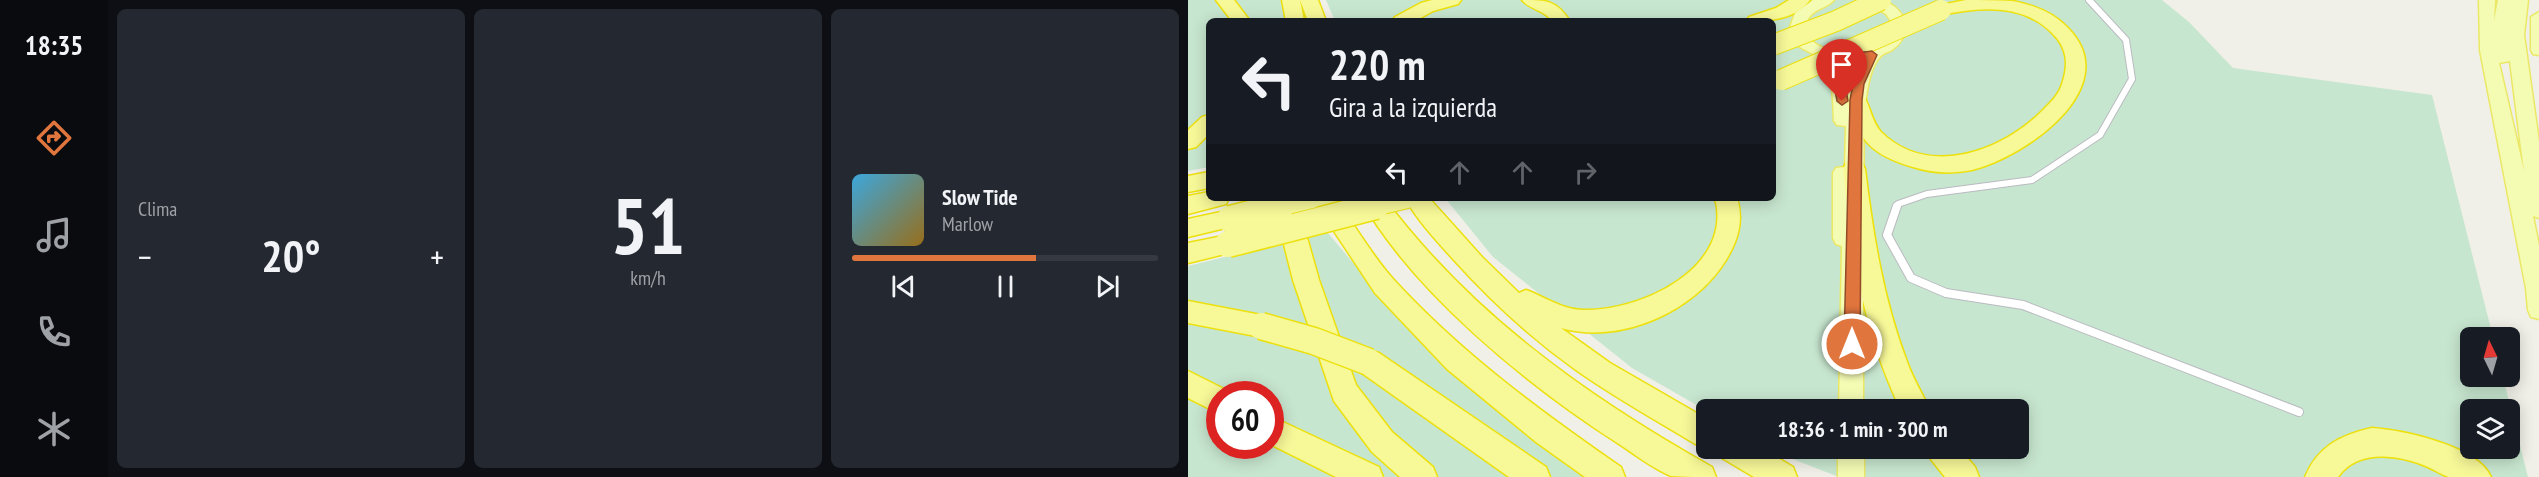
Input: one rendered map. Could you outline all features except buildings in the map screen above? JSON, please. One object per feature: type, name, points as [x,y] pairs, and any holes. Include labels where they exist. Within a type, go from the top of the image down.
[{"type":"highway","points":[[1291,0],[1294,18]]},
{"type":"highway","points":[[1310,0],[1316,18]]},
{"type":"highway","points":[[1407,18],[1427,7],[1452,0]]},
{"type":"highway","points":[[1531,0],[1555,12],[1559,18]]},
{"type":"highway","points":[[1764,18],[1782,12],[1801,0]]},
{"type":"highway","points":[[1776,44],[1836,21],[1881,0]]},
{"type":"highway","points":[[1776,76],[1856,32],[1923,0]]},
{"type":"highway","points":[[1217,1],[1219,18]]},
{"type":"highway","points":[[1217,1],[1225,18]]},
{"type":"highway","points":[[1217,1],[1237,18]]},
{"type":"highway","points":[[1776,76],[1941,10],[1976,3],[2005,4],[2031,11],[2059,27],[2074,52],[2073,82],[2065,100],[2047,121],[2018,143],[1971,162],[1937,165],[1908,158],[1888,149],[1874,138],[1865,125],[1856,100]]},
{"type":"highway","points":[[1776,28],[1798,20]]},
{"type":"highway","points":[[1188,142],[1206,125]]},
{"type":"highway","points":[[1854,169],[1864,250],[1876,304],[1892,359],[1911,399]]},
{"type":"highway","points":[[1188,184],[1206,181]]},
{"type":"highway","points":[[1188,205],[1206,201]]},
{"type":"highway","points":[[1284,201],[1294,229],[1306,280],[1344,392],[1382,442],[1422,477]]},
{"type":"highway","points":[[1188,228],[1300,201]]},
{"type":"highway","points":[[1325,201],[1384,286],[1457,361],[1546,432],[1610,477]]},
{"type":"highway","points":[[1373,201],[1413,254],[1488,330],[1568,392],[1660,455],[1701,477]]},
{"type":"highway","points":[[1188,254],[1395,201]]},
{"type":"highway","points":[[1419,201],[1477,268],[1515,304],[1584,360],[1696,428]]},
{"type":"highway","points":[[1477,268],[1515,295],[1545,312],[1562,318],[1582,321],[1629,316],[1666,302],[1684,291],[1717,256],[1729,223],[1727,201]]},
{"type":"highway","points":[[1188,312],[1262,326],[1314,341],[1369,362],[1535,477]]},
{"type":"highway","points":[[1188,384],[1206,394]]},
{"type":"highway","points":[[1284,436],[1368,477]]},
{"type":"highway","points":[[2320,477],[2330,462],[2345,451],[2362,444],[2386,442],[2427,451],[2457,464],[2476,477]]},
{"type":"highway","points":[[1751,459],[1782,477]]},
{"type":"highway","points":[[1949,459],[1964,477]]},
{"type":"main road","points":[[1826,0],[1809,8],[1798,20],[1797,31],[1802,42],[1827,56],[1858,57],[1883,51],[1895,40],[1899,26],[1895,15],[1872,0]]},
{"type":"main road","points":[[2487,0],[2484,25],[2490,68],[2506,129],[2537,288],[2539,310]]},
{"type":"main road","points":[[2506,0],[2500,33],[2505,75],[2506,129]]},
{"type":"main road","points":[[2520,0],[2516,35],[2518,59],[2539,210]]},
{"type":"main road","points":[[2539,17],[2539,50]]},
{"type":"main road","points":[[1851,399],[1856,100],[1858,84],[1872,55]]},
{"type":"main road","points":[[1827,56],[1838,73],[1842,101],[1842,399]]},
{"type":"lane","points":[[2089,0],[2126,40],[2132,79],[2100,135],[2032,180],[1927,194],[1898,204],[1887,235],[1911,278],[1946,292],[2023,305],[2299,412]]},
{"type":"green space","points":[[1188,0],[1281,0],[1285,18],[1206,18],[1206,168],[1188,171]]},
{"type":"green space","points":[[1326,0],[2162,0],[2189,22],[2233,68],[2432,95],[2490,327],[2460,327],[2460,387],[2506,387],[2508,399],[2460,399],[2460,459],[2520,459],[2520,445],[2528,477],[1839,477],[1793,459],[2029,459],[2029,399],[1696,399],[1696,405],[1632,368],[1493,257],[1447,201],[1776,201],[1776,18],[1334,18]]},
{"type":"green space","points":[[1327,232],[1422,344],[1596,477],[1188,477],[1188,266]]},
{"type":"route","points":[[1842,101],[1838,73],[1827,56],[1844,58],[1872,55],[1858,84],[1856,100],[1852,344]]}]
